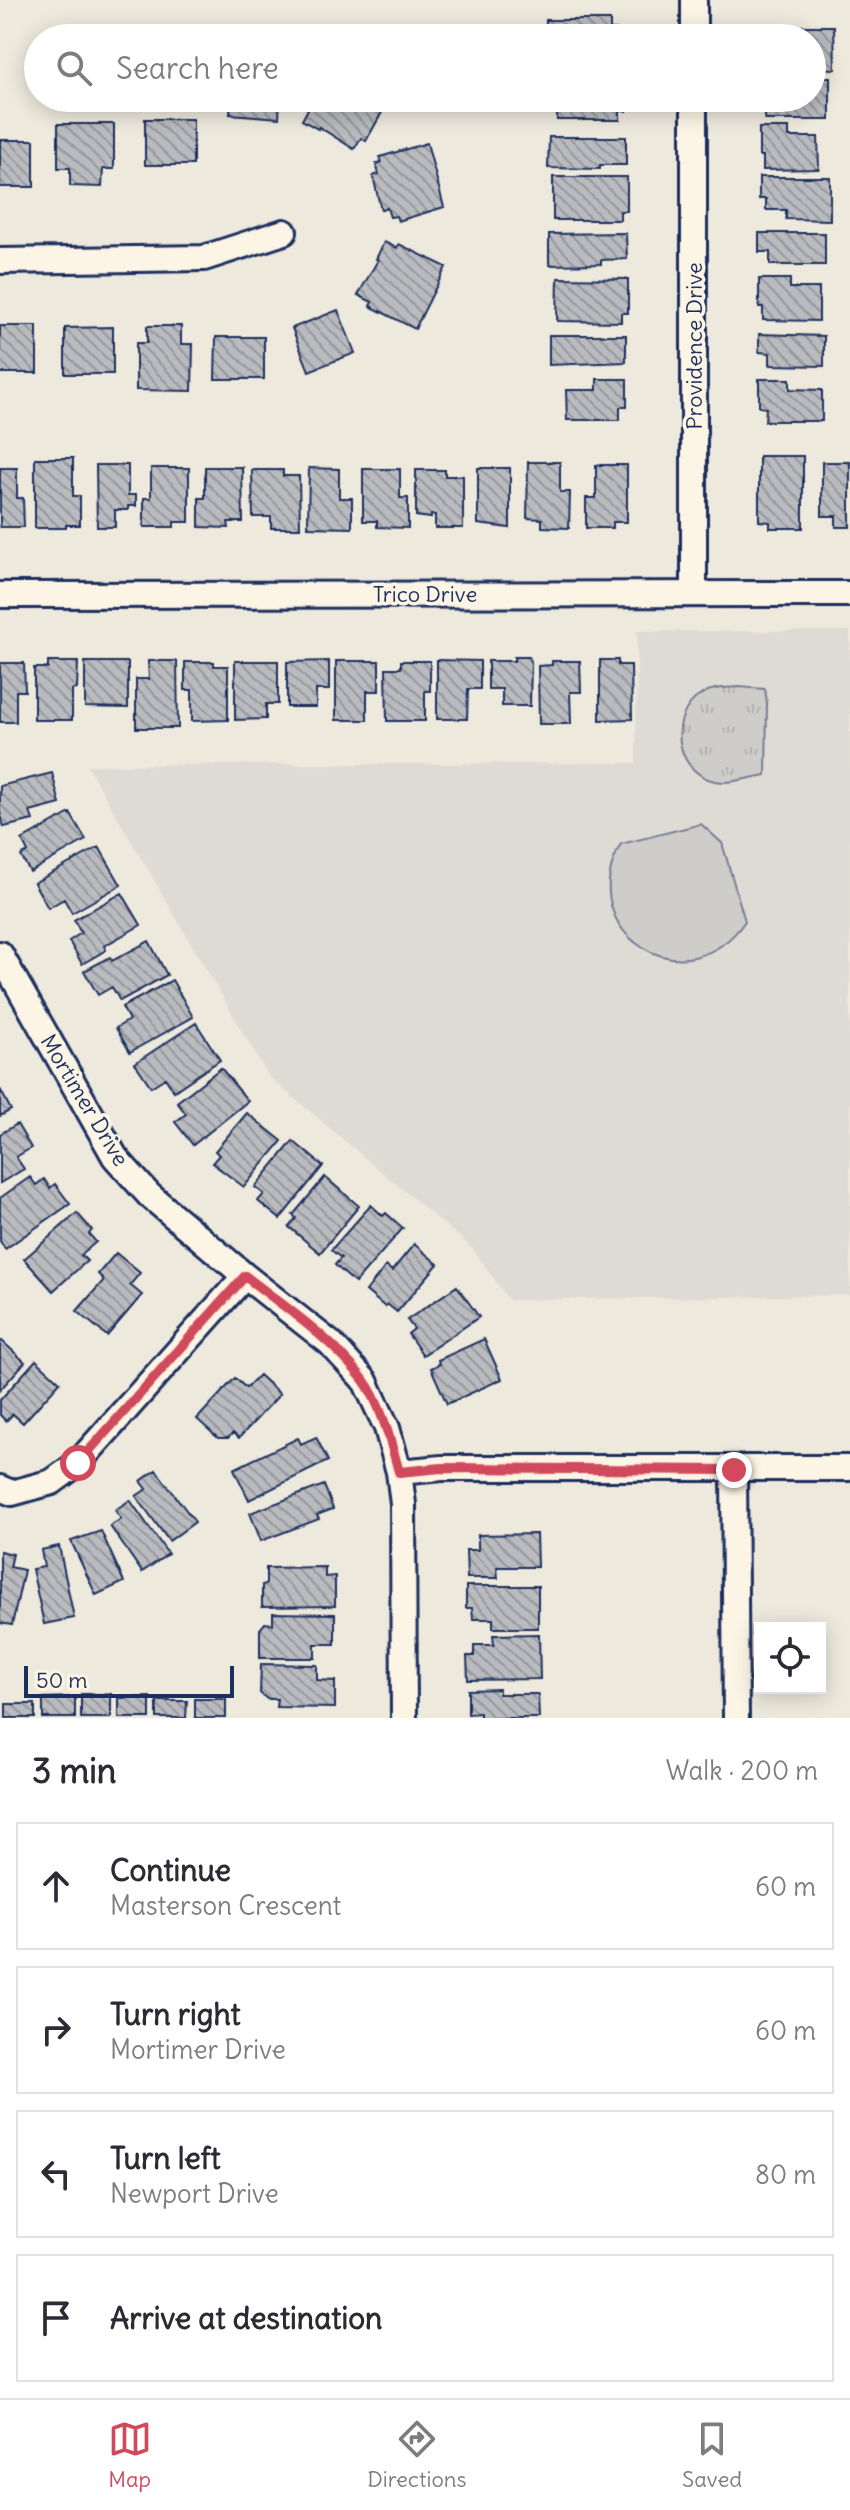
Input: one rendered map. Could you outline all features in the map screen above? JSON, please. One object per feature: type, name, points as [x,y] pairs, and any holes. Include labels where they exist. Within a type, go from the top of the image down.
[{"type":"street","points":[[694,0],[694,24]]},
{"type":"street","name":"Providence Drive","points":[[694,112],[694,594]]},
{"type":"street","points":[[0,261],[204,258],[284,232]]},
{"type":"street","name":"Trico Drive","points":[[0,595],[850,594]]},
{"type":"street","name":"Mortimer Drive","points":[[0,954],[115,1157],[149,1195],[330,1343],[365,1381],[387,1428],[399,1472],[403,1504],[404,1718]]},
{"type":"street","points":[[0,1488],[12,1493],[52,1482],[78,1463],[245,1276]]},
{"type":"street","points":[[399,1472],[442,1468],[850,1468]]},
{"type":"street","points":[[734,1470],[736,1718]]},
{"type":"shaded area","points":[[637,631],[850,631],[850,1295],[509,1300],[472,1248],[269,1077],[87,765],[636,763]]},
{"type":"green space","points":[[720,688],[765,689],[766,775],[728,782],[707,779],[686,759],[681,746],[683,717],[690,704],[702,694]]},
{"type":"green space","points":[[701,824],[722,843],[745,921],[721,945],[694,957],[667,957],[642,947],[623,930],[611,905],[610,876],[621,844]]},
{"type":"building","points":[[546,20],[610,20],[610,24],[546,24]]},
{"type":"building","points":[[826,26],[834,26],[835,69],[826,69]]},
{"type":"building","points":[[826,77],[830,77],[830,120],[765,120],[765,112],[826,112]]},
{"type":"building","points":[[230,112],[279,112],[279,118]]},
{"type":"building","points":[[306,112],[382,112],[366,141],[361,138],[354,149],[302,120]]},
{"type":"building","points":[[557,112],[620,112],[620,120],[557,120]]},
{"type":"building","points":[[145,119],[193,119],[193,165],[145,165]]},
{"type":"building","points":[[58,124],[114,124],[114,169],[103,169],[102,187],[70,186],[70,168],[58,168]]},
{"type":"building","points":[[759,128],[789,128],[789,137],[818,137],[819,169],[763,170],[763,156],[759,156]]},
{"type":"building","points":[[549,137],[626,137],[626,165],[600,165],[600,169],[548,168]]},
{"type":"building","points":[[0,140],[34,140],[34,187],[0,187]]},
{"type":"building","points":[[427,143],[444,207],[398,221],[396,216],[390,217],[387,208],[381,210],[373,176],[379,174],[376,164],[381,162],[380,157]]},
{"type":"building","points":[[553,177],[627,177],[627,211],[620,211],[620,220],[553,220]]},
{"type":"building","points":[[759,177],[830,177],[830,220],[786,219],[786,210],[766,210],[766,199],[759,199]]},
{"type":"building","points":[[626,233],[627,259],[601,260],[601,264],[549,265],[549,234]]},
{"type":"building","points":[[759,233],[825,233],[825,265],[770,265],[770,252],[759,252]]},
{"type":"building","points":[[384,242],[397,248],[399,244],[446,267],[415,329],[370,306],[372,302],[358,295],[378,260]]},
{"type":"building","points":[[558,278],[628,279],[628,313],[621,313],[621,322],[557,321]]},
{"type":"building","points":[[759,279],[790,279],[790,288],[819,288],[819,321],[763,320],[763,307],[759,307]]},
{"type":"building","points":[[338,310],[355,353],[309,371],[292,328]]},
{"type":"building","points":[[0,326],[37,326],[37,373],[0,373]]},
{"type":"building","points":[[147,326],[181,326],[181,344],[193,344],[192,391],[136,390],[136,343],[147,343]]},
{"type":"building","points":[[113,327],[113,374],[65,374],[65,328]]},
{"type":"building","points":[[759,334],[824,336],[824,366],[770,365],[770,353],[759,352]]},
{"type":"building","points":[[549,335],[626,335],[626,362],[549,365]]},
{"type":"building","points":[[216,337],[264,337],[264,379],[215,379]]},
{"type":"building","points":[[597,379],[627,379],[627,407],[620,407],[620,420],[567,420],[566,390],[597,390]]},
{"type":"building","points":[[759,379],[790,379],[790,389],[822,390],[822,421],[765,421],[766,408],[759,407]]},
{"type":"building","points":[[759,456],[803,456],[803,528],[770,528],[770,522],[759,521]]},
{"type":"building","points":[[35,458],[73,458],[73,496],[80,496],[80,525],[35,528]]},
{"type":"building","points":[[528,462],[560,462],[560,492],[570,492],[569,528],[542,527],[542,519],[527,518]]},
{"type":"building","points":[[822,462],[850,462],[850,527],[836,527],[836,516],[822,516]]},
{"type":"building","points":[[96,465],[128,465],[128,495],[136,495],[136,506],[128,506],[128,510],[115,510],[115,527],[97,527]]},
{"type":"building","points":[[596,465],[627,465],[627,522],[613,522],[613,528],[586,528],[586,498],[596,498]]},
{"type":"building","points":[[205,467],[242,467],[243,522],[228,522],[229,528],[199,527],[199,498],[205,498]]},
{"type":"building","points":[[0,468],[17,468],[17,498],[23,498],[24,527],[0,527]]},
{"type":"building","points":[[151,468],[189,468],[189,522],[174,522],[174,527],[144,527],[144,498],[151,498]]},
{"type":"building","points":[[309,468],[339,469],[339,498],[352,498],[352,528],[308,527]]},
{"type":"building","points":[[478,468],[510,468],[510,528],[478,524]]},
{"type":"building","points":[[363,469],[400,469],[400,498],[408,498],[408,528],[377,527],[377,521],[363,521]]},
{"type":"building","points":[[252,470],[283,470],[283,476],[299,476],[300,528],[271,528],[271,517],[253,517]]},
{"type":"building","points":[[416,470],[445,470],[445,476],[463,476],[463,528],[435,528],[435,515],[431,518],[416,516]]},
{"type":"building","points":[[514,657],[529,657],[531,661],[530,706],[502,706],[502,689],[488,689],[488,661],[514,661]]},
{"type":"building","points":[[437,660],[480,661],[480,689],[468,689],[467,719],[437,719]]},
{"type":"building","points":[[600,660],[618,660],[618,665],[631,665],[632,719],[600,720]]},
{"type":"building","points":[[148,661],[177,661],[178,728],[136,728],[136,679],[149,679]]},
{"type":"building","points":[[235,661],[278,661],[278,704],[266,704],[266,719],[235,720]]},
{"type":"building","points":[[329,661],[329,690],[316,690],[316,707],[287,707],[287,662]]},
{"type":"building","points":[[336,661],[379,661],[379,691],[367,691],[367,720],[336,720]]},
{"type":"building","points":[[401,661],[430,661],[430,691],[425,691],[425,721],[387,721],[386,668],[401,668]]},
{"type":"building","points":[[552,661],[580,661],[581,692],[570,692],[571,724],[539,724],[538,666],[552,665]]},
{"type":"building","points":[[48,662],[78,662],[77,689],[72,690],[72,720],[34,720],[34,668],[48,668]]},
{"type":"building","points":[[85,662],[128,662],[128,708],[85,707]]},
{"type":"building","points":[[185,662],[214,662],[214,666],[228,666],[228,720],[192,721],[192,690],[185,690]]},
{"type":"building","points":[[0,663],[24,663],[25,691],[16,691],[16,722],[0,722]]},
{"type":"building","points":[[52,773],[60,804],[30,812],[33,820],[4,827],[0,812],[0,786]]},
{"type":"building","points":[[70,813],[86,840],[30,872],[21,856],[28,852],[22,840]]},
{"type":"building","points":[[99,847],[121,885],[72,913],[64,899],[48,908],[34,883]]},
{"type":"building","points":[[122,893],[141,925],[104,946],[106,950],[82,964],[69,941],[81,933],[74,920]]},
{"type":"building","points":[[149,941],[167,975],[120,1001],[112,987],[98,995],[84,971],[110,957],[112,961]]},
{"type":"building","points":[[172,980],[193,1017],[130,1052],[116,1028],[129,1020],[122,1007]]},
{"type":"building","points":[[196,1023],[220,1060],[174,1091],[165,1078],[151,1087],[135,1063]]},
{"type":"building","points":[[221,1068],[248,1101],[193,1145],[175,1122],[186,1114],[177,1102]]},
{"type":"building","points":[[0,1089],[11,1110],[0,1116]]},
{"type":"building","points":[[247,1113],[282,1141],[244,1187],[212,1163],[219,1155],[215,1151]]},
{"type":"building","points":[[17,1124],[31,1148],[16,1157],[24,1169],[0,1183],[0,1134]]},
{"type":"building","points":[[293,1141],[323,1166],[280,1219],[258,1201],[264,1194],[255,1187]]},
{"type":"building","points":[[30,1177],[36,1185],[44,1179],[50,1188],[55,1184],[70,1204],[5,1249],[0,1241],[0,1198]]},
{"type":"building","points":[[325,1177],[359,1206],[320,1253],[289,1227],[296,1218],[293,1215]]},
{"type":"building","points":[[371,1205],[403,1228],[355,1283],[335,1265],[341,1258],[331,1250]]},
{"type":"building","points":[[77,1213],[92,1230],[89,1234],[96,1242],[81,1255],[87,1261],[53,1291],[24,1259]]},
{"type":"building","points":[[414,1244],[438,1264],[397,1312],[387,1304],[385,1307],[366,1291],[386,1266],[392,1271]]},
{"type":"building","points":[[116,1253],[140,1273],[130,1285],[142,1295],[107,1336],[77,1311],[104,1280],[98,1274]]},
{"type":"building","points":[[457,1286],[479,1317],[423,1355],[408,1334],[414,1329],[407,1320]]},
{"type":"building","points":[[484,1339],[502,1379],[447,1404],[431,1368],[440,1364],[438,1360]]},
{"type":"building","points":[[2,1341],[25,1362],[0,1390],[0,1343]]},
{"type":"building","points":[[36,1360],[60,1382],[23,1423],[13,1414],[6,1421],[0,1415],[0,1400]]},
{"type":"building","points":[[259,1375],[280,1394],[239,1438],[233,1433],[228,1438],[218,1438],[197,1419],[235,1378],[246,1388]]},
{"type":"building","points":[[316,1437],[328,1461],[249,1500],[234,1469],[298,1438],[301,1444]]},
{"type":"building","points":[[156,1470],[195,1522],[169,1541],[136,1496],[147,1489],[141,1481]]},
{"type":"building","points":[[324,1485],[333,1509],[317,1515],[319,1519],[261,1541],[250,1513]]},
{"type":"building","points":[[130,1500],[168,1554],[142,1572],[110,1526],[121,1519],[115,1510]]},
{"type":"building","points":[[101,1531],[124,1582],[96,1595],[71,1541]]},
{"type":"building","points":[[536,1534],[537,1567],[497,1567],[498,1578],[467,1578],[466,1550],[478,1550],[478,1535]]},
{"type":"building","points":[[59,1546],[74,1618],[44,1624],[32,1569],[44,1567],[41,1550]]},
{"type":"building","points":[[0,1551],[13,1554],[10,1567],[24,1570],[12,1625],[0,1623]]},
{"type":"building","points":[[325,1567],[325,1577],[335,1576],[335,1606],[262,1607],[266,1568]]},
{"type":"building","points":[[466,1586],[538,1586],[538,1628],[493,1628],[493,1619],[473,1619],[472,1608],[466,1608]]},
{"type":"building","points":[[273,1613],[335,1614],[335,1644],[315,1644],[315,1658],[260,1658],[260,1629],[265,1623],[273,1624]]},
{"type":"building","points":[[539,1634],[540,1679],[468,1680],[467,1656],[474,1656],[474,1645],[494,1645],[493,1635]]},
{"type":"building","points":[[261,1664],[317,1665],[317,1680],[335,1681],[335,1708],[276,1707],[277,1699],[267,1699],[260,1693]]},
{"type":"building","points":[[499,1689],[499,1694],[538,1694],[539,1718],[480,1718],[480,1713],[468,1714],[468,1690]]},
{"type":"building","points":[[81,1694],[111,1694],[111,1718],[81,1718]]},
{"type":"building","points":[[75,1697],[75,1718],[43,1718],[43,1698]]},
{"type":"building","points":[[150,1697],[150,1718],[119,1718],[119,1698]]},
{"type":"building","points":[[195,1699],[226,1699],[226,1718],[195,1718]]},
{"type":"building","points":[[157,1701],[187,1701],[186,1718],[157,1718]]},
{"type":"building","points":[[6,1704],[35,1704],[35,1718],[6,1718]]},
{"type":"route","points":[[78,1463],[245,1276],[330,1343],[365,1381],[387,1428],[399,1472],[442,1468],[734,1470]]}]
